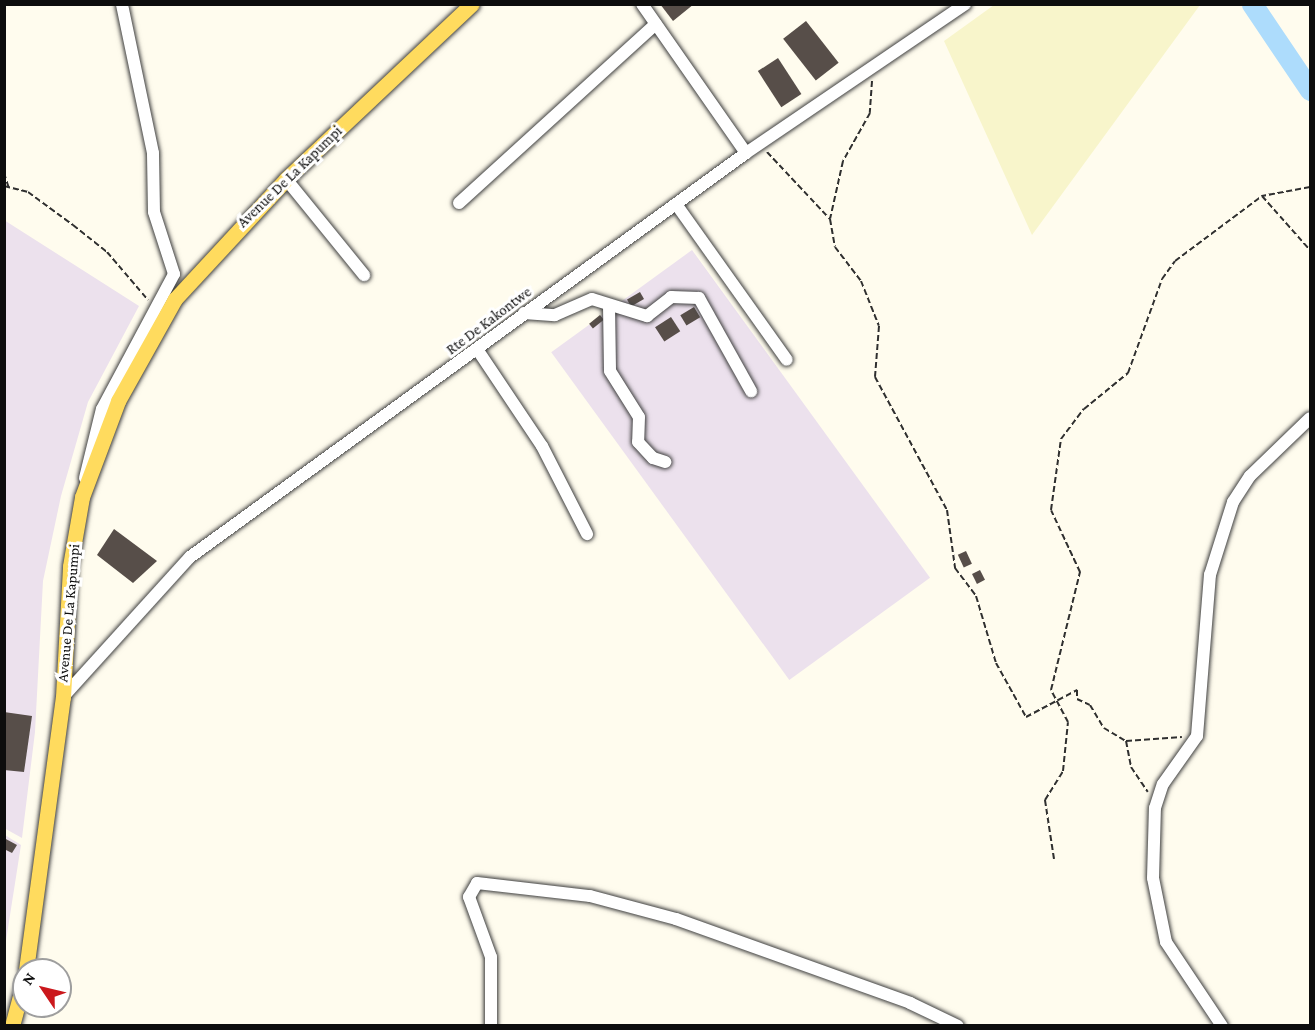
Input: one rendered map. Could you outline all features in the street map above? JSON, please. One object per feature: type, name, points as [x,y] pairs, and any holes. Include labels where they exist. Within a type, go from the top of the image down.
[{"type":"main road","name":"Avenue De La Kapumpi","points":[[28,958],[63,697],[70,566],[82,497],[118,401],[175,299],[286,179],[472,4]]},
{"type":"street","points":[[82,497],[89,444],[102,409],[154,306],[174,274],[154,212],[153,153],[122,4]]},
{"type":"street","points":[[642,4],[747,153]]},
{"type":"street","name":"Rte De Kakontwe","points":[[63,697],[190,557],[747,153],[762,145],[965,4]]},
{"type":"street","points":[[459,203],[656,24]]},
{"type":"street","points":[[286,179],[364,275]]},
{"type":"street","points":[[676,204],[787,360]]},
{"type":"street","points":[[524,313],[555,315],[592,299],[647,316],[671,297],[699,298],[751,391]]},
{"type":"street","points":[[609,306],[610,371],[639,417],[638,442],[665,462]]},
{"type":"street","points":[[477,350],[542,446],[587,534]]},
{"type":"street","points":[[1222,1026],[1166,942],[1153,878],[1156,803],[1197,736],[1219,538],[1250,476],[1311,418]]},
{"type":"street","points":[[490,1026],[491,957],[470,897],[477,884],[590,896],[676,919],[910,1003],[958,1026]]},
{"type":"path","points":[[868,70],[875,89],[870,113],[843,161],[830,219],[835,247],[861,281],[879,326],[875,377],[947,510],[955,568],[976,596],[996,663],[1026,717],[1055,698],[1077,690],[1077,699],[1089,705],[1104,728],[1126,741],[1197,736]]},
{"type":"path","points":[[762,145],[805,199],[830,219]]},
{"type":"path","points":[[4,173],[9,188]]},
{"type":"path","points":[[4,186],[28,192],[107,252],[154,306]]},
{"type":"path","points":[[1054,859],[1045,800],[1068,750],[1068,722],[1051,690],[1080,572],[1051,510],[1061,439],[1084,409],[1128,373],[1162,279],[1175,261],[1262,196],[1311,187]]},
{"type":"path","points":[[1262,196],[1311,250]]},
{"type":"path","points":[[1126,741],[1131,767],[1156,803]]},
{"type":"shaded area","points":[[994,5],[1200,5],[1032,235],[944,41]]},
{"type":"shaded area","points":[[4,220],[139,306],[88,402],[61,496],[43,581],[35,732],[22,838],[4,828]]},
{"type":"shaded area","points":[[692,250],[930,578],[789,680],[551,352]]},
{"type":"shaded area","points":[[5,835],[21,845],[5,947]]},
{"type":"building","points":[[660,4],[694,4],[673,21]]},
{"type":"building","points":[[806,21],[839,63],[816,81],[783,39]]},
{"type":"building","points":[[778,58],[801,94],[781,107],[758,71]]},
{"type":"building","points":[[640,292],[644,299],[631,306],[627,300]]},
{"type":"building","points":[[694,307],[700,317],[686,326],[680,315]]},
{"type":"building","points":[[600,315],[604,320],[593,328],[589,324]]},
{"type":"building","points":[[671,317],[680,331],[664,342],[655,327]]},
{"type":"building","points":[[114,529],[157,561],[133,583],[97,555]]},
{"type":"building","points":[[966,551],[972,564],[964,567],[958,555]]},
{"type":"building","points":[[980,570],[985,580],[977,584],[972,574]]},
{"type":"building","points":[[4,712],[32,716],[24,772],[4,770]]},
{"type":"building","points":[[4,838],[17,845],[12,853],[4,849]]},
{"type":"waterway","points":[[1252,4],[1310,90]]}]
